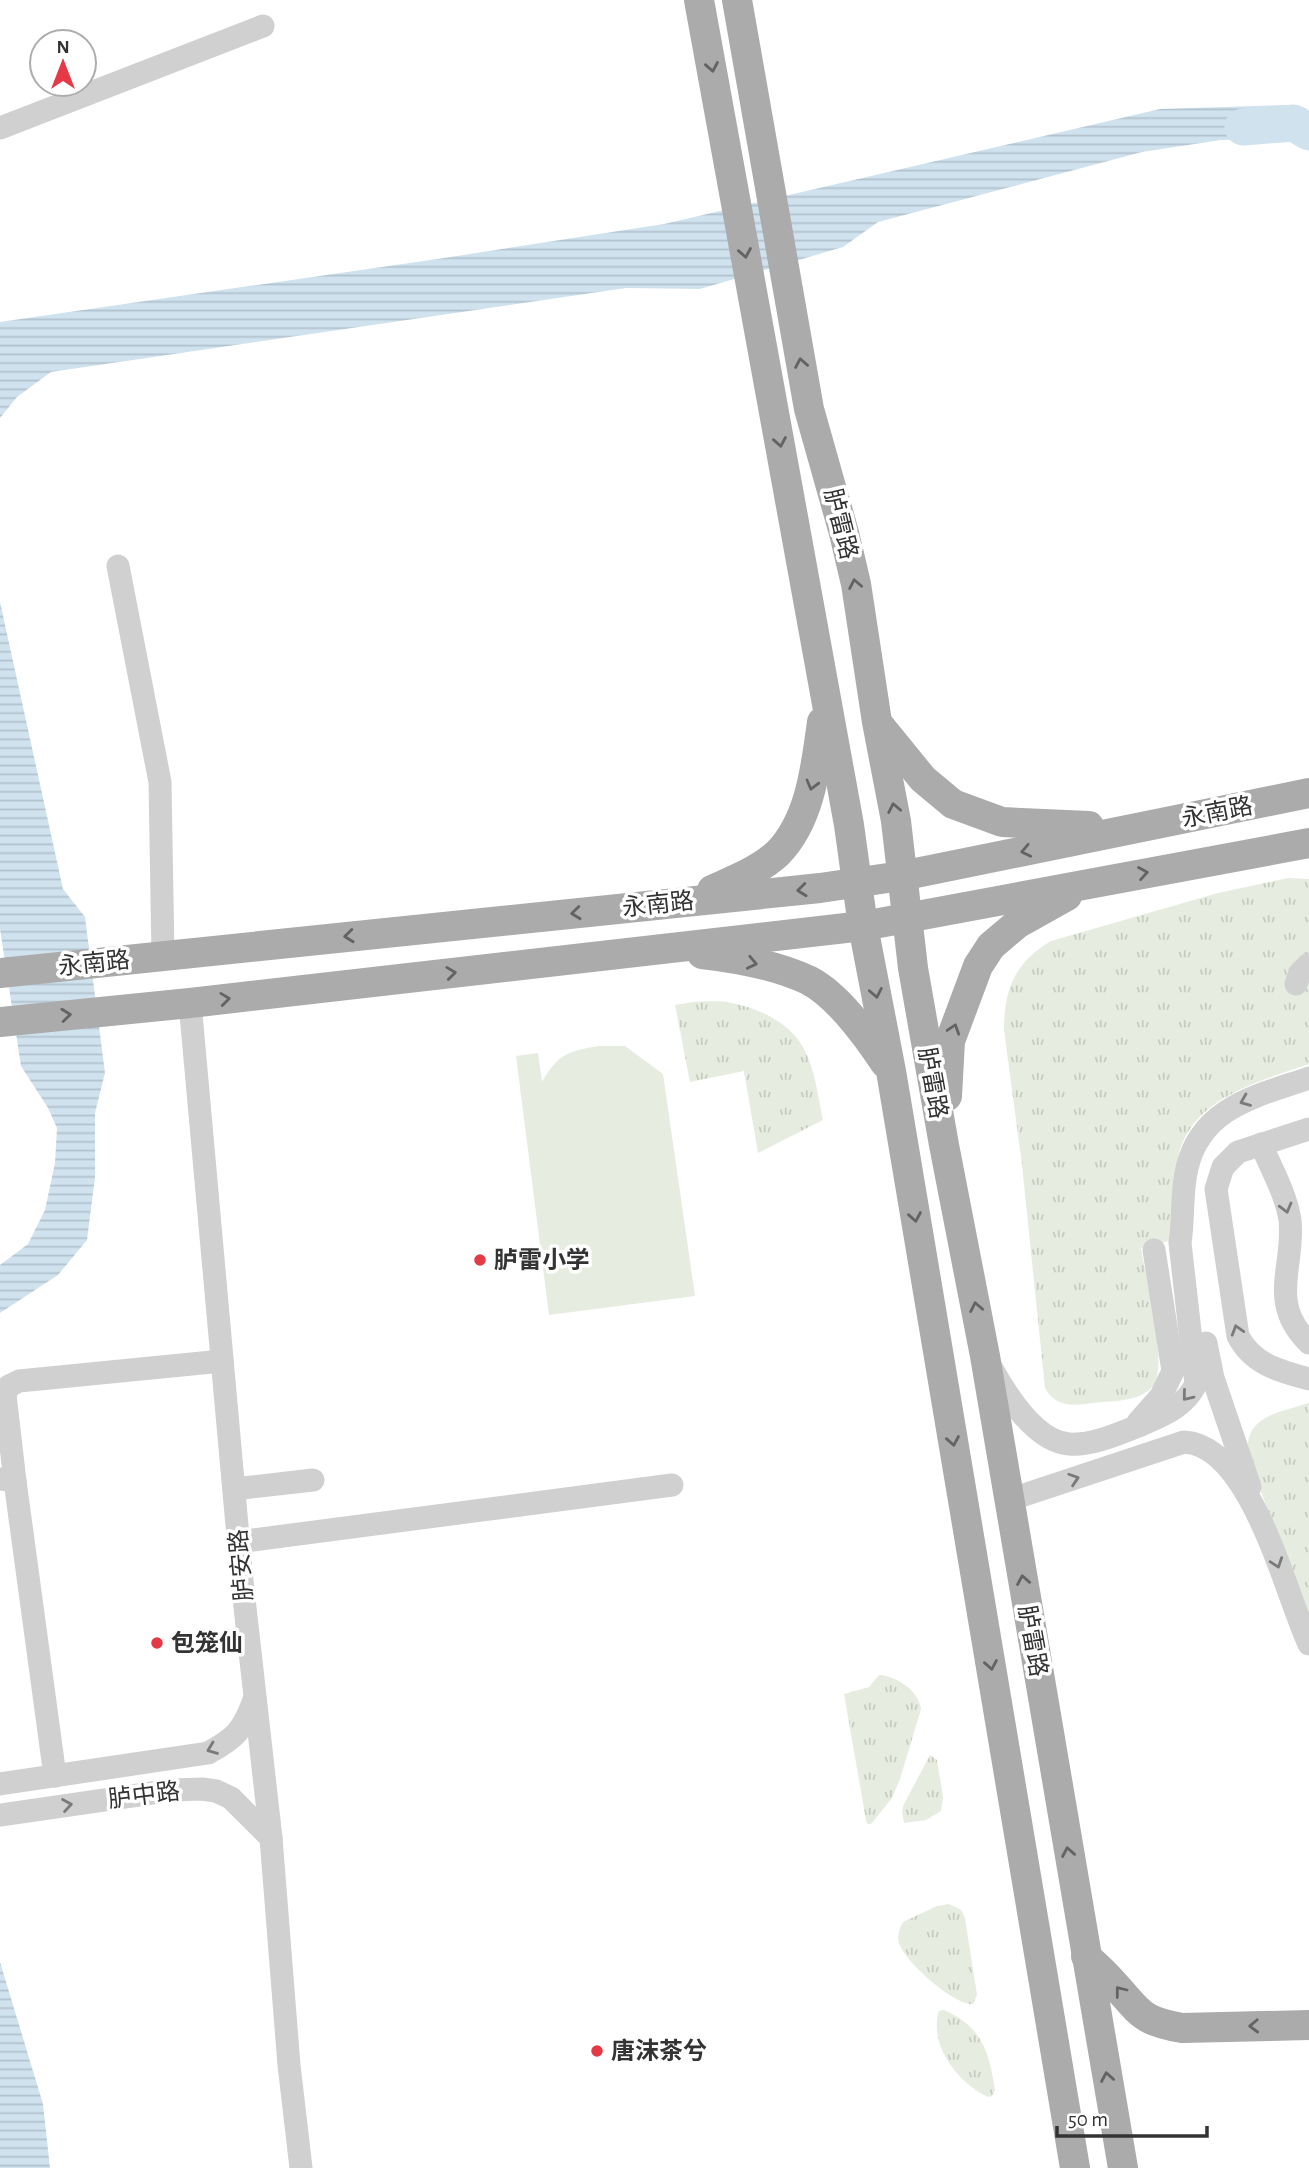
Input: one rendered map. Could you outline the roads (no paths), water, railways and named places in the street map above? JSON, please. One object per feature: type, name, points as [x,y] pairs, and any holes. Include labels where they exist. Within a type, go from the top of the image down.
[{"type":"main road","name":"胪雷路","points":[[699,0],[826,694],[863,926],[891,1071],[1075,2168]]},
{"type":"main road","name":"胪雷路","points":[[737,0],[809,409],[856,584],[877,722],[896,821],[913,968],[985,1356],[1123,2168]]},
{"type":"main road","points":[[688,901],[745,876],[778,853],[793,831],[814,781],[826,694]]},
{"type":"main road","points":[[877,722],[923,779],[953,804],[1002,822],[1135,828]]},
{"type":"main road","name":"永南路","points":[[0,973],[901,876],[1309,793]]},
{"type":"main road","points":[[0,1022],[190,1003],[863,926],[1309,844]]},
{"type":"main road","points":[[944,1146],[950,1041],[978,966],[991,946],[1017,923],[1098,881]]},
{"type":"main road","points":[[660,949],[717,955],[769,967],[809,981],[844,1009],[891,1071]]},
{"type":"main road","points":[[1086,1956],[1115,1984],[1133,2008],[1165,2025],[1200,2028],[1309,2025]]},
{"type":"street","points":[[0,128],[263,26]]},
{"type":"street","points":[[118,566],[160,782],[163,956]]},
{"type":"street","points":[[1296,984],[1300,973],[1309,964]]},
{"type":"street","name":"胪安路","points":[[190,1003],[238,1542],[271,1838],[289,2065],[301,2168]]},
{"type":"street","points":[[985,1356],[1016,1408],[1033,1425],[1066,1444],[1084,1444],[1131,1429],[1181,1405],[1191,1395],[1196,1384],[1180,1243],[1187,1168],[1194,1147],[1206,1128],[1234,1105],[1309,1078]]},
{"type":"street","points":[[1309,1129],[1247,1148],[1230,1158],[1219,1175],[1216,1189],[1235,1326],[1244,1347],[1258,1360],[1278,1370],[1309,1379]]},
{"type":"street","points":[[1261,1144],[1284,1197],[1289,1219],[1291,1241],[1286,1269],[1286,1298],[1297,1332],[1309,1343]]},
{"type":"street","points":[[1183,1223],[1213,1378],[1261,1520],[1297,1619],[1309,1644]]},
{"type":"street","points":[[1131,1429],[1161,1395],[1173,1371],[1154,1250]]},
{"type":"street","points":[[55,1776],[7,1480],[5,1395],[9,1386],[19,1381],[222,1361]]},
{"type":"street","points":[[1009,1500],[1184,1442],[1192,1442],[1216,1455],[1225,1464],[1238,1480],[1261,1520]]},
{"type":"street","points":[[234,1489],[313,1480]]},
{"type":"street","points":[[238,1542],[672,1485]]},
{"type":"street","name":"胪中路","points":[[0,1784],[208,1753],[230,1741],[245,1723],[254,1700]]},
{"type":"street","name":"胪中路","points":[[0,1815],[160,1791],[202,1789],[216,1791],[231,1798],[271,1838]]},
{"type":"water","points":[[1286,105],[1299,139],[1221,140],[1142,152],[878,222],[843,247],[700,289],[626,288],[51,372],[17,397],[0,418],[0,322],[664,224],[1160,109]]},
{"type":"water","points":[[0,602],[63,889],[85,917],[105,1073],[95,1113],[95,1177],[87,1240],[58,1275],[0,1313],[0,1265],[28,1244],[45,1210],[55,1163],[57,1128],[48,1108],[21,1066],[0,929]]},
{"type":"water","points":[[0,1962],[43,2104],[50,2168],[0,2168]]},
{"type":"waterway","points":[[1243,127],[1294,123],[1309,132]]},
{"type":"place","name":"胪雷小学","points":[[480,1260]]},
{"type":"place","name":"包笼仙","points":[[157,1643]]},
{"type":"place","name":"唐沫茶兮","points":[[597,2051]]}]
